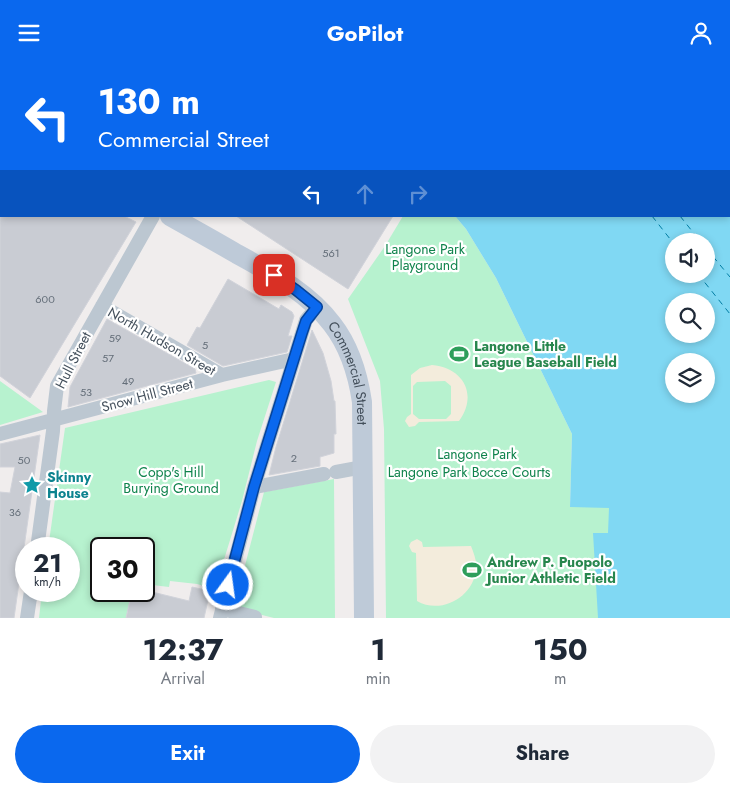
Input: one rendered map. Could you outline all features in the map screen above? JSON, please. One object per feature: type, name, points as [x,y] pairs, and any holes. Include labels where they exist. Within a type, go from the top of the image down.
[{"type":"main road","name":"Commercial Street","points":[[172,217],[264,269],[296,290],[317,307],[334,325],[348,351],[359,382],[362,402],[364,618]]},
{"type":"street","name":"Hull Street","points":[[39,537],[54,431],[53,420],[56,391],[59,382],[152,217]]},
{"type":"street","name":"North Hudson Street","points":[[102,306],[222,375]]},
{"type":"street","points":[[255,617],[221,613],[254,487],[294,359],[306,321],[317,307]]},
{"type":"street","name":"Snow Hill Street","points":[[0,434],[222,375],[294,359]]},
{"type":"street","points":[[254,487],[363,467]]},
{"type":"street","points":[[27,618],[29,602]]},
{"type":"green space","name":"Langone Park","points":[[402,217],[456,217],[466,229],[496,278],[572,434],[570,507],[627,506],[626,618],[386,618],[384,429],[380,381],[348,299],[385,246]]},
{"type":"green space","name":"Copp's Hill Burying Ground","points":[[269,380],[276,382],[257,441],[242,501],[215,589],[197,584],[170,581],[169,587],[155,585],[155,537],[90,537],[90,602],[130,602],[126,618],[39,618],[41,602],[80,602],[80,537],[50,537],[65,428]]},
{"type":"green space","points":[[0,381],[43,412],[0,425]]},
{"type":"green space","points":[[334,479],[335,618],[274,618],[234,608],[264,492]]},
{"type":"sand","points":[[432,365],[443,367],[460,377],[465,384],[467,402],[465,411],[459,421],[419,422],[415,426],[409,427],[405,421],[411,414],[411,375],[420,368]],"holes":[[[445,381],[451,386],[451,414],[446,419],[419,419],[413,414],[413,386],[417,382]]]},
{"type":"sand","points":[[417,539],[422,542],[423,547],[471,546],[476,560],[474,579],[463,595],[455,601],[436,606],[426,605],[417,601],[416,553],[412,552],[409,546],[411,542]]},
{"type":"water","points":[[456,217],[730,217],[730,618],[598,618],[593,533],[608,533],[609,508],[570,507],[572,434],[496,278],[466,229]]},
{"type":"building","points":[[0,217],[126,217],[136,222],[30,398],[0,376]]},
{"type":"building","points":[[238,217],[392,217],[348,289]]},
{"type":"building","points":[[228,279],[279,309],[281,305],[292,312],[294,316],[288,336],[292,336],[287,352],[223,366],[187,345],[197,327],[200,328]]},
{"type":"building","points":[[107,319],[195,369],[196,373],[68,407],[70,387]]},
{"type":"building","points":[[312,330],[323,353],[335,401],[336,434],[334,434],[334,453],[320,457],[320,466],[269,475],[276,447]]},
{"type":"building","points":[[40,435],[26,537],[15,537],[16,602],[14,618],[0,618],[0,492],[10,493],[15,467],[0,467],[0,444]]},
{"type":"building","points":[[192,587],[210,591],[204,618],[126,618],[130,602],[155,602],[155,593],[189,601]]},
{"type":"ferry route","points":[[653,217],[665,233]]},
{"type":"ferry route","points":[[681,217],[694,233]]},
{"type":"ferry route","points":[[715,259],[730,277]]},
{"type":"ferry route","points":[[705,283],[730,314]]},
{"type":"place","name":"Langone Little League Baseball Field","points":[[459,354]]},
{"type":"place","name":"Skinny House","points":[[32,485]]},
{"type":"place","name":"Andrew P. Puopolo Junior Athletic Field","points":[[472,570]]},
{"type":"route","points":[[228,585],[254,487],[302,333],[306,321],[317,307],[274,275]]},
{"type":"park label","name":"Langone Park Playground","points":[[425,257]]},
{"type":"park label","name":"Langone Park Bocce Courts","points":[[469,472]]}]
